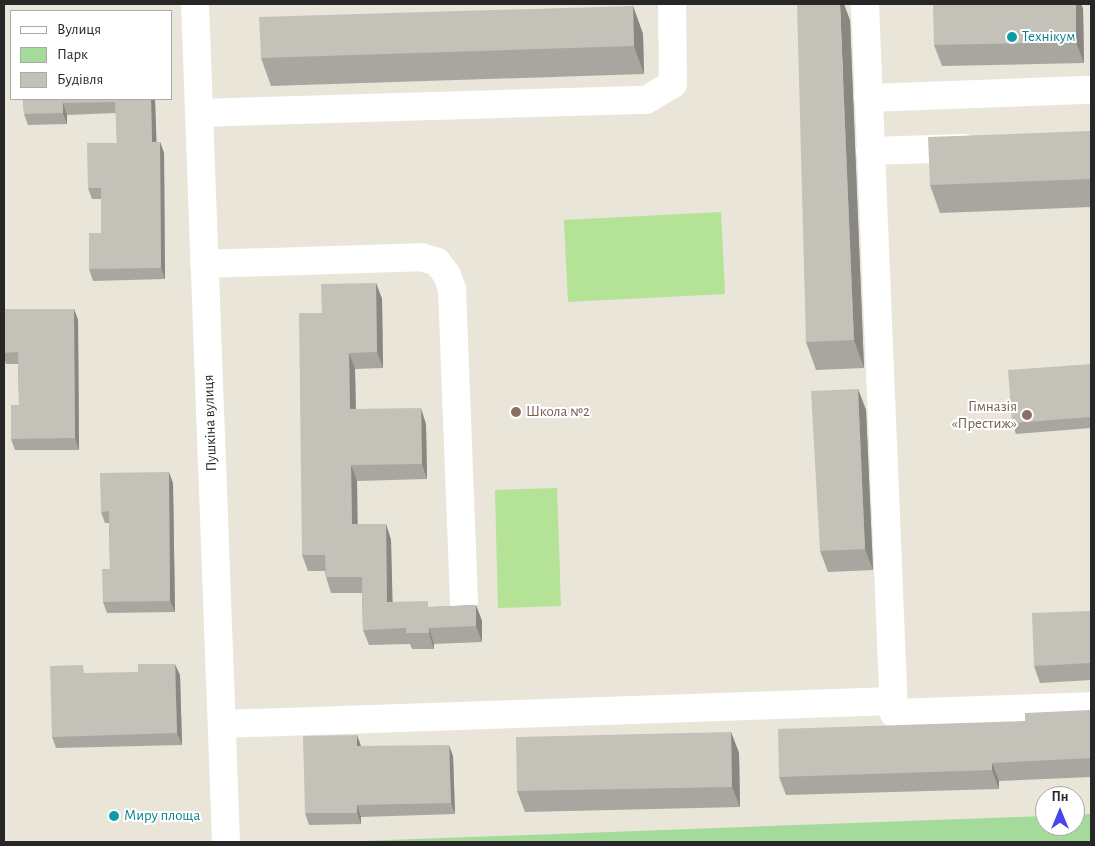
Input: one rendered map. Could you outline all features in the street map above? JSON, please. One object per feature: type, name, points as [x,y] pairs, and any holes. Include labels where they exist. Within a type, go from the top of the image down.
[{"type":"street","name":"Пушкіна вулиця","points":[[194,4],[226,842]]},
{"type":"street","points":[[199,113],[646,100],[673,84],[672,4]]},
{"type":"street","points":[[865,4],[894,713],[1091,706]]},
{"type":"street","points":[[868,98],[1091,90]]},
{"type":"street","points":[[870,151],[995,146]]},
{"type":"street","points":[[204,264],[421,257],[437,262],[447,275],[452,289],[464,602]]},
{"type":"street","points":[[222,724],[894,701]]},
{"type":"green space","points":[[721,212],[725,294],[568,302],[564,220]]},
{"type":"green space","points":[[557,488],[561,606],[498,608],[495,490]]},
{"type":"green space","points":[[1085,814],[1091,814],[1091,842],[335,842],[1035,816],[1035,836],[1085,836]]},
{"type":"building","points":[[797,4],[840,4],[854,340],[806,342]]},
{"type":"building","points":[[933,4],[1076,4],[1076,42],[934,45]]},
{"type":"building","points":[[633,6],[634,46],[261,58],[259,17]]},
{"type":"building","points":[[23,100],[151,100],[152,142],[160,142],[161,268],[89,269],[89,233],[101,233],[101,188],[88,188],[87,143],[117,143],[115,102],[63,103],[63,113],[24,114]]},
{"type":"building","points":[[1091,131],[1091,179],[930,185],[928,137]]},
{"type":"building","points":[[376,283],[377,352],[349,353],[350,409],[421,408],[422,464],[351,465],[352,524],[386,524],[387,602],[428,601],[428,607],[476,605],[476,626],[429,628],[429,633],[406,633],[406,628],[363,630],[362,577],[326,577],[325,555],[302,555],[299,313],[322,313],[321,284]]},
{"type":"building","points":[[4,309],[74,309],[75,438],[11,439],[11,405],[19,405],[18,352],[4,353]]},
{"type":"building","name":"Гімназія «Престиж»","points":[[1091,364],[1091,417],[1012,423],[1008,370]]},
{"type":"building","points":[[858,389],[865,549],[820,551],[811,391]]},
{"type":"building","points":[[169,472],[170,601],[103,602],[102,569],[110,569],[109,511],[101,512],[100,473]]},
{"type":"building","points":[[1091,611],[1091,663],[1034,666],[1032,613]]},
{"type":"building","points":[[138,664],[175,664],[177,733],[52,737],[50,666],[83,665],[84,673],[138,672]]},
{"type":"building","points":[[1091,710],[1091,758],[992,763],[992,770],[779,777],[778,729],[1025,721],[1025,713]]},
{"type":"building","points":[[731,732],[732,787],[517,791],[516,737]]},
{"type":"building","points":[[357,735],[357,746],[449,745],[451,803],[357,805],[357,813],[305,813],[303,736]]},
{"type":"place","name":"Технікум","points":[[1012,37]]},
{"type":"place","name":"Школа №2","points":[[516,412]]},
{"type":"place","name":"Гімназія «Престиж»","points":[[1027,415]]},
{"type":"place","name":"Миру площа","points":[[114,816]]}]
